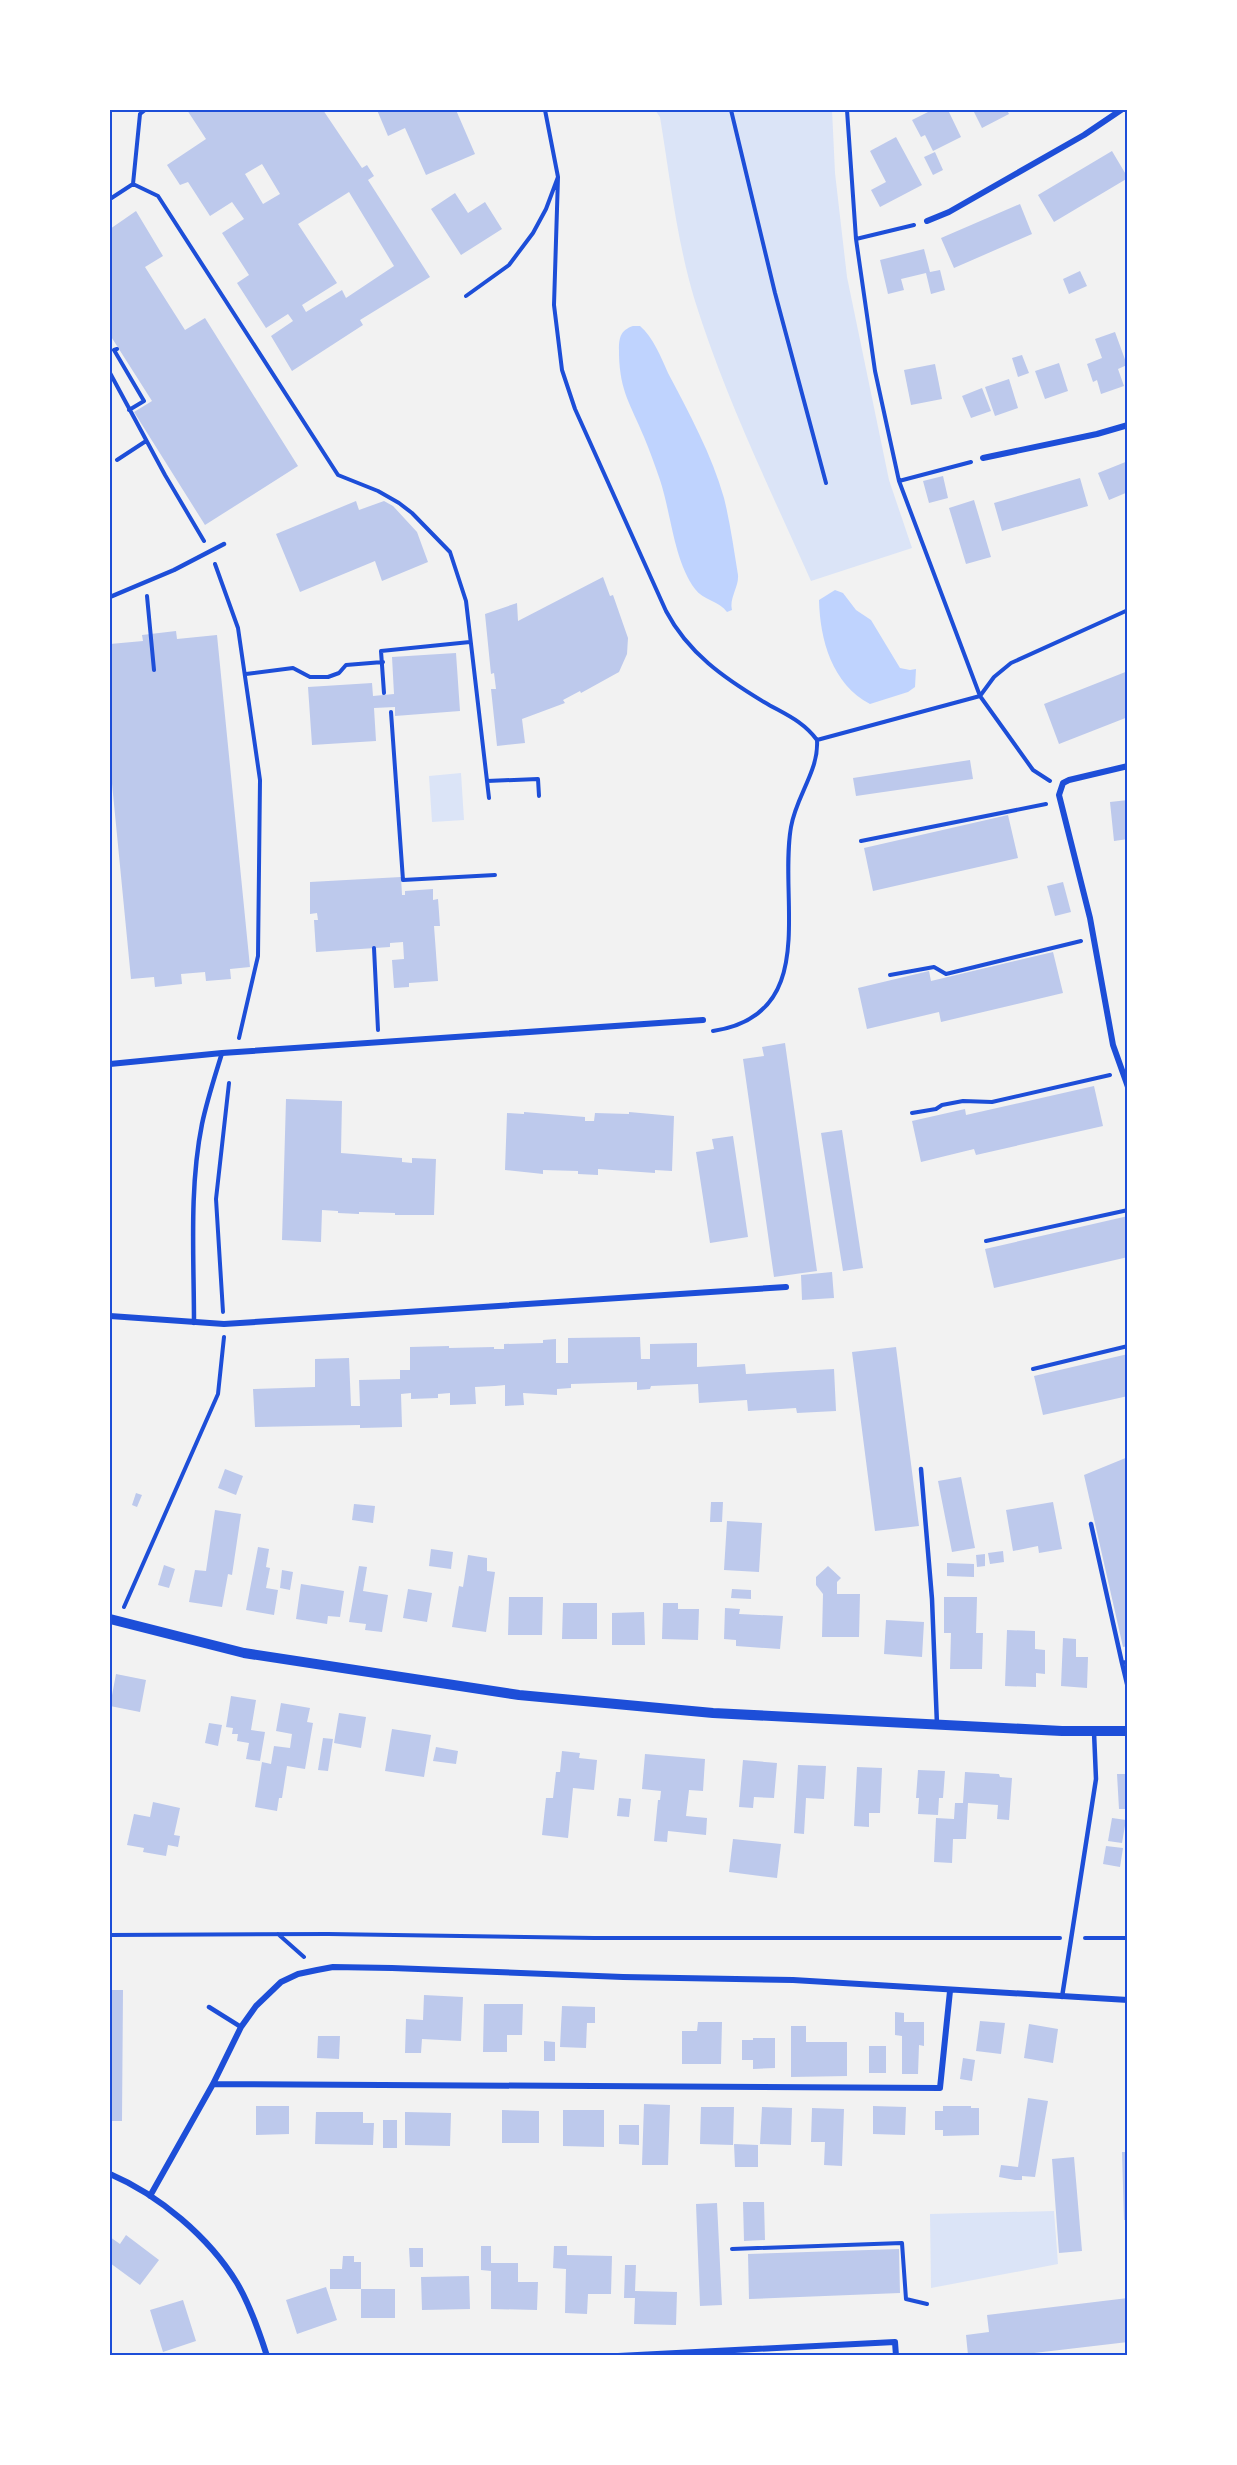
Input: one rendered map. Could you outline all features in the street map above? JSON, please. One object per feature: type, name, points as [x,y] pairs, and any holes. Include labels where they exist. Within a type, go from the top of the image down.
[{"type":"street","points":[[927,221],[949,212],[1084,135],[1121,110]]},
{"type":"street","points":[[983,458],[1128,425]]},
{"type":"street","points":[[1128,766],[1069,780],[1060,788],[1059,801],[1094,938],[1113,1044],[1128,1087]]},
{"type":"street","points":[[110,1064],[222,1053],[703,1020]]},
{"type":"street","points":[[110,1316],[224,1324],[786,1287]]},
{"type":"street","points":[[114,1620],[244,1653],[519,1695],[673,1711],[1094,1732],[1128,1731]]},
{"type":"street","points":[[150,2196],[213,2084],[241,2027],[256,2006],[272,1988],[290,1977],[317,1970],[333,1967],[392,1968],[623,1977],[793,1980],[1128,2000]]},
{"type":"street","points":[[213,2084],[940,2088],[950,1990]]},
{"type":"street","points":[[110,2174],[150,2196],[198,2236],[228,2270],[246,2302],[267,2355]]},
{"type":"street","points":[[618,2355],[895,2342],[896,2355]]},
{"type":"lane","points":[[110,597],[224,544]]},
{"type":"lane","points":[[194,1323],[195,1189],[202,1124],[222,1053]]},
{"type":"lane","points":[[921,1469],[937,1677],[937,1725]]},
{"type":"lane","points":[[1091,1524],[1125,1662],[1128,1688]]},
{"type":"lane","points":[[1062,1997],[1096,1779],[1094,1732]]},
{"type":"lane","points":[[209,2007],[241,2027]]},
{"type":"path","points":[[133,184],[140,114],[145,110]]},
{"type":"path","points":[[545,110],[558,177],[555,199],[557,237],[554,305],[562,370],[575,409],[666,611],[684,641],[716,671],[797,720],[817,740],[816,762],[796,804],[789,836],[788,959],[781,982],[769,1004],[746,1021],[711,1031],[703,1020]]},
{"type":"path","points":[[730,110],[775,293],[826,483]]},
{"type":"path","points":[[847,110],[856,239],[875,371],[899,482],[980,696],[1033,770],[1060,788]]},
{"type":"path","points":[[466,296],[510,265],[546,209],[558,177]]},
{"type":"path","points":[[110,199],[133,184]]},
{"type":"path","points":[[133,184],[158,196],[338,475],[378,491],[399,503],[450,552],[466,601],[489,798]]},
{"type":"path","points":[[856,239],[927,221]]},
{"type":"path","points":[[114,351],[144,401],[129,410]]},
{"type":"path","points":[[110,373],[210,552],[238,628],[260,780],[258,956],[229,1080],[216,1199],[224,1324],[224,1348],[218,1394],[114,1620]]},
{"type":"path","points":[[117,460],[146,441]]},
{"type":"path","points":[[899,482],[983,458]]},
{"type":"path","points":[[146,582],[154,670]]},
{"type":"path","points":[[817,740],[980,696],[994,676],[1011,663],[1128,610]]},
{"type":"path","points":[[384,693],[381,651],[470,642]]},
{"type":"path","points":[[246,674],[293,668],[310,678],[328,677],[339,673],[346,665],[383,662]]},
{"type":"path","points":[[390,712],[403,880],[495,875]]},
{"type":"path","points":[[487,781],[538,779],[539,796]]},
{"type":"path","points":[[861,841],[1059,801]]},
{"type":"path","points":[[890,975],[934,968],[946,974],[1094,938]]},
{"type":"path","points":[[374,948],[379,1043]]},
{"type":"path","points":[[912,1113],[936,1110],[942,1105],[963,1101],[992,1102],[1061,1084],[1122,1073]]},
{"type":"path","points":[[986,1241],[1128,1210]]},
{"type":"path","points":[[1033,1369],[1128,1346]]},
{"type":"path","points":[[110,1935],[277,1934],[993,1940],[1048,1938]]},
{"type":"path","points":[[277,1934],[317,1970]]},
{"type":"path","points":[[1092,1938],[1128,1938]]},
{"type":"path","points":[[732,2249],[902,2243],[906,2299],[927,2304]]},
{"type":"shaded area","points":[[655,110],[832,110],[835,173],[847,277],[889,480],[912,548],[811,581],[734,408],[695,301],[679,233],[660,117]]},
{"type":"shaded area","points":[[461,773],[464,820],[432,822],[429,776]]},
{"type":"shaded area","points":[[1054,2211],[1058,2264],[931,2288],[930,2214]]},
{"type":"water","points":[[633,326],[640,326],[656,348],[699,434],[719,482],[728,517],[738,575],[732,610],[727,612],[720,605],[698,593],[688,578],[678,551],[660,480],[624,389],[620,368],[619,341],[624,331]]},
{"type":"water","points":[[835,590],[843,593],[856,610],[871,620],[900,668],[916,669],[915,687],[908,692],[870,704],[846,685],[831,660],[820,615],[819,600]]},
{"type":"building","points":[[187,110],[323,110],[362,168],[367,165],[374,176],[368,180],[430,277],[360,320],[363,325],[292,371],[271,336],[293,321],[288,314],[266,328],[237,283],[249,275],[222,233],[244,219],[232,202],[210,216],[188,182],[180,185],[167,165],[206,139]],"holes":[[[262,164],[280,194],[263,204],[245,174]],[[349,192],[394,266],[346,298],[342,290],[306,312],[302,305],[337,283],[298,224]]]},
{"type":"building","points":[[377,110],[456,110],[475,154],[426,175],[405,128],[388,136]]},
{"type":"building","points":[[932,110],[948,110],[961,137],[933,151],[925,135],[921,137],[912,120]]},
{"type":"building","points":[[973,110],[1007,110],[1009,114],[982,128]]},
{"type":"building","points":[[896,137],[922,185],[880,207],[871,190],[886,182],[870,151]]},
{"type":"building","points":[[1112,151],[1128,178],[1054,222],[1038,195]]},
{"type":"building","points":[[935,152],[943,170],[933,175],[924,157]]},
{"type":"building","points":[[455,193],[468,213],[485,202],[502,229],[461,255],[431,209]]},
{"type":"building","points":[[1020,204],[1032,234],[954,268],[941,238]]},
{"type":"building","points":[[136,211],[163,256],[145,267],[185,330],[205,318],[298,466],[205,525],[134,412],[152,401],[110,335],[110,229]]},
{"type":"building","points":[[924,249],[930,272],[940,270],[945,290],[931,294],[926,273],[901,279],[904,290],[888,294],[880,260]]},
{"type":"building","points":[[1080,271],[1087,286],[1069,294],[1063,279]]},
{"type":"building","points":[[1115,332],[1127,365],[1118,369],[1124,386],[1101,394],[1097,380],[1093,382],[1087,364],[1102,358],[1095,339]]},
{"type":"building","points":[[1022,355],[1029,373],[1018,377],[1012,358]]},
{"type":"building","points":[[1059,363],[1068,391],[1045,399],[1035,371]]},
{"type":"building","points":[[935,364],[942,399],[911,405],[904,370]]},
{"type":"building","points":[[1009,379],[1018,408],[995,416],[985,387]]},
{"type":"building","points":[[982,388],[991,411],[971,418],[962,396]]},
{"type":"building","points":[[1128,461],[1128,492],[1109,500],[1098,473]]},
{"type":"building","points":[[943,476],[948,498],[929,503],[923,481]]},
{"type":"building","points":[[1080,478],[1088,506],[1002,531],[994,503]]},
{"type":"building","points":[[974,500],[991,557],[966,564],[949,508]]},
{"type":"building","points":[[356,501],[359,510],[384,501],[393,506],[417,532],[428,562],[382,581],[375,561],[300,592],[276,534]]},
{"type":"building","points":[[603,577],[610,596],[613,595],[628,638],[627,654],[619,672],[563,700],[565,703],[522,719],[525,743],[497,746],[491,689],[496,689],[494,673],[491,674],[485,614],[517,603],[518,621]]},
{"type":"building","points":[[176,631],[177,639],[217,635],[250,967],[230,969],[231,979],[206,981],[205,972],[181,974],[182,984],[155,987],[154,977],[131,979],[110,763],[110,644],[143,641],[142,635]]},
{"type":"building","points":[[456,653],[460,711],[395,716],[395,707],[374,708],[376,741],[312,745],[308,687],[372,683],[373,696],[394,694],[392,657]]},
{"type":"building","points":[[1128,671],[1128,717],[1059,744],[1044,704]]},
{"type":"building","points":[[970,760],[973,779],[856,796],[853,778]]},
{"type":"building","points":[[1128,800],[1128,839],[1114,841],[1110,802]]},
{"type":"building","points":[[1008,815],[1018,858],[873,891],[864,848]]},
{"type":"building","points":[[401,877],[402,895],[405,895],[405,891],[433,889],[433,900],[438,899],[440,926],[434,926],[438,981],[409,983],[409,987],[394,988],[392,960],[404,959],[403,942],[390,943],[390,947],[316,952],[314,920],[318,920],[317,913],[310,914],[310,882]]},
{"type":"building","points":[[1063,882],[1071,912],[1055,916],[1047,886]]},
{"type":"building","points":[[1053,952],[1063,993],[941,1022],[939,1012],[867,1029],[858,988],[929,971],[931,981]]},
{"type":"building","points":[[785,1043],[817,1271],[774,1277],[743,1059],[764,1056],[762,1047]]},
{"type":"building","points":[[1094,1086],[1103,1126],[976,1155],[974,1149],[921,1162],[912,1121],[965,1109],[966,1115]]},
{"type":"building","points":[[286,1099],[342,1101],[341,1153],[402,1158],[402,1162],[412,1163],[412,1158],[436,1159],[434,1215],[359,1212],[359,1214],[322,1210],[321,1242],[282,1240]]},
{"type":"building","points":[[524,1112],[585,1117],[585,1121],[594,1121],[595,1113],[629,1114],[629,1112],[674,1116],[672,1171],[655,1170],[655,1173],[598,1169],[598,1175],[578,1174],[578,1171],[543,1170],[543,1174],[505,1170],[507,1113],[524,1114]]},
{"type":"building","points":[[842,1130],[863,1268],[843,1271],[821,1133]]},
{"type":"building","points":[[733,1136],[748,1237],[710,1243],[696,1152],[714,1149],[712,1139]]},
{"type":"building","points":[[1128,1216],[1128,1257],[994,1288],[985,1249]]},
{"type":"building","points":[[832,1272],[834,1298],[802,1300],[801,1275]]},
{"type":"building","points":[[640,1337],[641,1359],[650,1359],[650,1344],[697,1343],[697,1367],[745,1364],[746,1374],[834,1369],[836,1411],[797,1413],[796,1408],[748,1411],[747,1400],[699,1403],[698,1384],[651,1386],[650,1389],[637,1390],[637,1382],[571,1384],[571,1388],[557,1389],[557,1395],[523,1393],[524,1405],[505,1406],[505,1385],[475,1387],[476,1404],[450,1405],[450,1393],[438,1394],[438,1398],[411,1399],[411,1393],[401,1394],[402,1427],[360,1428],[360,1425],[255,1427],[253,1389],[315,1387],[315,1359],[349,1358],[351,1406],[360,1406],[359,1380],[400,1379],[400,1370],[410,1370],[410,1347],[449,1346],[449,1348],[494,1347],[494,1349],[504,1349],[504,1344],[543,1343],[543,1340],[556,1339],[556,1363],[568,1363],[568,1338]]},
{"type":"building","points":[[896,1347],[919,1526],[875,1531],[852,1352]]},
{"type":"building","points":[[1128,1354],[1128,1396],[1043,1415],[1034,1376]]},
{"type":"building","points":[[1128,1457],[1128,1646],[1123,1647],[1084,1475]]},
{"type":"building","points":[[225,1469],[243,1476],[236,1495],[218,1488]]},
{"type":"building","points":[[961,1477],[975,1548],[952,1552],[938,1481]]},
{"type":"building","points":[[136,1493],[142,1495],[137,1507],[132,1505]]},
{"type":"building","points":[[711,1502],[723,1502],[722,1522],[710,1522]]},
{"type":"building","points":[[1053,1502],[1062,1549],[1039,1553],[1038,1546],[1013,1551],[1006,1510]]},
{"type":"building","points":[[354,1504],[375,1506],[373,1523],[352,1520]]},
{"type":"building","points":[[215,1510],[241,1514],[232,1575],[228,1574],[222,1607],[189,1602],[195,1570],[206,1571]]},
{"type":"building","points":[[727,1521],[762,1523],[759,1572],[724,1570]]},
{"type":"building","points":[[258,1547],[269,1549],[266,1567],[270,1568],[266,1588],[278,1590],[274,1615],[246,1610]]},
{"type":"building","points":[[431,1549],[453,1552],[451,1569],[429,1566]]},
{"type":"building","points":[[1003,1551],[1004,1562],[990,1564],[988,1553]]},
{"type":"building","points":[[985,1554],[985,1566],[977,1567],[976,1555]]},
{"type":"building","points":[[468,1555],[487,1558],[487,1571],[495,1572],[486,1632],[452,1627],[459,1586],[463,1587]]},
{"type":"building","points":[[947,1563],[974,1564],[974,1577],[947,1576]]},
{"type":"building","points":[[164,1565],[175,1569],[169,1588],[158,1585]]},
{"type":"building","points":[[359,1566],[367,1567],[363,1591],[388,1595],[382,1632],[365,1630],[366,1624],[349,1622]]},
{"type":"building","points":[[828,1566],[841,1578],[837,1582],[837,1594],[860,1594],[859,1637],[822,1637],[823,1594],[816,1585],[816,1577]]},
{"type":"building","points":[[282,1570],[293,1572],[290,1590],[280,1588]]},
{"type":"building","points":[[301,1584],[344,1591],[340,1617],[328,1616],[327,1624],[296,1619]]},
{"type":"building","points":[[408,1589],[432,1593],[427,1622],[403,1618]]},
{"type":"building","points":[[732,1589],[751,1590],[751,1599],[731,1598]]},
{"type":"building","points":[[509,1597],[543,1597],[542,1635],[508,1635]]},
{"type":"building","points":[[944,1597],[977,1597],[976,1633],[983,1633],[982,1669],[950,1669],[951,1633],[944,1633]]},
{"type":"building","points":[[563,1603],[597,1603],[597,1639],[562,1639]]},
{"type":"building","points":[[663,1603],[678,1603],[678,1609],[699,1609],[698,1640],[662,1639]]},
{"type":"building","points":[[725,1608],[740,1609],[739,1614],[783,1616],[780,1649],[736,1646],[736,1640],[724,1639]]},
{"type":"building","points":[[644,1612],[645,1645],[612,1645],[612,1613]]},
{"type":"building","points":[[886,1620],[924,1622],[922,1657],[884,1654]]},
{"type":"building","points":[[1007,1630],[1035,1631],[1035,1649],[1045,1650],[1045,1674],[1036,1673],[1036,1687],[1005,1686]]},
{"type":"building","points":[[1063,1638],[1076,1639],[1076,1657],[1088,1657],[1087,1688],[1061,1686]]},
{"type":"building","points":[[116,1674],[146,1680],[140,1712],[110,1706]]},
{"type":"building","points":[[231,1696],[256,1700],[251,1730],[265,1732],[260,1761],[246,1759],[249,1743],[237,1741],[238,1734],[232,1734],[233,1728],[226,1727]]},
{"type":"building","points":[[281,1703],[310,1708],[307,1722],[313,1723],[305,1769],[287,1766],[282,1798],[279,1798],[277,1811],[255,1807],[262,1762],[271,1764],[274,1746],[290,1748],[292,1734],[276,1731]]},
{"type":"building","points":[[339,1713],[366,1717],[361,1748],[334,1743]]},
{"type":"building","points":[[209,1723],[222,1725],[218,1746],[205,1743]]},
{"type":"building","points":[[392,1729],[431,1735],[424,1777],[385,1771]]},
{"type":"building","points":[[323,1738],[333,1739],[328,1771],[318,1770]]},
{"type":"building","points":[[436,1747],[458,1751],[456,1764],[433,1761]]},
{"type":"building","points":[[562,1751],[580,1753],[579,1758],[597,1760],[594,1790],[573,1788],[568,1838],[542,1835],[546,1798],[553,1798],[556,1772],[560,1772]]},
{"type":"building","points":[[645,1754],[705,1759],[703,1791],[689,1790],[686,1816],[707,1818],[706,1835],[668,1831],[667,1842],[654,1841],[661,1791],[642,1789]]},
{"type":"building","points":[[743,1760],[777,1763],[774,1798],[754,1797],[753,1808],[739,1807]]},
{"type":"building","points":[[798,1765],[826,1766],[824,1799],[806,1798],[804,1834],[794,1833]]},
{"type":"building","points":[[857,1767],[882,1768],[880,1813],[869,1813],[869,1827],[854,1826]]},
{"type":"building","points":[[918,1770],[945,1771],[943,1798],[939,1798],[938,1815],[918,1814],[919,1798],[916,1798]]},
{"type":"building","points":[[965,1772],[999,1774],[1000,1777],[1012,1778],[1009,1820],[997,1819],[998,1805],[968,1803],[966,1839],[953,1839],[952,1863],[934,1862],[936,1818],[954,1819],[955,1803],[963,1803]]},
{"type":"building","points":[[1117,1774],[1128,1774],[1128,1809],[1119,1809]]},
{"type":"building","points":[[619,1798],[631,1799],[629,1817],[617,1816]]},
{"type":"building","points":[[153,1802],[180,1808],[174,1835],[180,1836],[178,1847],[168,1845],[166,1856],[143,1852],[144,1848],[127,1845],[134,1814],[150,1817]]},
{"type":"building","points":[[1112,1818],[1126,1820],[1122,1843],[1108,1841]]},
{"type":"building","points":[[733,1839],[781,1844],[777,1878],[729,1872]]},
{"type":"building","points":[[1106,1846],[1123,1848],[1120,1867],[1103,1864]]},
{"type":"building","points":[[110,1990],[123,1990],[122,2121],[110,2121]]},
{"type":"building","points":[[424,1995],[463,1997],[461,2041],[422,2039],[421,2053],[405,2053],[406,2019],[423,2020]]},
{"type":"building","points":[[484,2004],[523,2004],[522,2035],[507,2035],[507,2052],[483,2052]]},
{"type":"building","points":[[562,2006],[595,2007],[595,2023],[587,2023],[586,2048],[560,2047]]},
{"type":"building","points":[[895,2012],[904,2013],[904,2022],[924,2022],[924,2046],[919,2045],[918,2074],[902,2074],[902,2036],[895,2035]]},
{"type":"building","points":[[980,2021],[1005,2023],[1001,2054],[976,2051]]},
{"type":"building","points":[[698,2022],[722,2022],[721,2064],[682,2064],[682,2031],[697,2031]]},
{"type":"building","points":[[1029,2024],[1058,2029],[1053,2063],[1024,2058]]},
{"type":"building","points":[[791,2026],[806,2026],[806,2042],[847,2042],[847,2076],[791,2077]]},
{"type":"building","points":[[318,2036],[340,2036],[339,2059],[317,2058]]},
{"type":"building","points":[[1125,2037],[1128,2037],[1128,2074],[1126,2074]]},
{"type":"building","points":[[753,2038],[775,2038],[775,2068],[753,2069],[753,2060],[742,2060],[742,2040],[753,2040]]},
{"type":"building","points":[[544,2041],[555,2042],[555,2061],[544,2061]]},
{"type":"building","points":[[869,2046],[886,2046],[886,2073],[869,2073]]},
{"type":"building","points":[[963,2058],[975,2060],[972,2081],[960,2079]]},
{"type":"building","points":[[1028,2098],[1048,2101],[1035,2177],[1022,2176],[1022,2180],[1015,2180],[999,2177],[1001,2165],[1018,2167]]},
{"type":"building","points":[[644,2104],[670,2105],[668,2165],[642,2165]]},
{"type":"building","points":[[256,2106],[289,2106],[289,2134],[256,2135]]},
{"type":"building","points":[[873,2106],[906,2107],[905,2135],[873,2134]]},
{"type":"building","points":[[943,2106],[979,2108],[979,2135],[943,2136],[943,2130],[935,2130],[935,2111],[943,2111]]},
{"type":"building","points":[[701,2107],[734,2107],[733,2145],[700,2144]]},
{"type":"building","points":[[762,2107],[792,2108],[791,2145],[760,2144]]},
{"type":"building","points":[[812,2108],[844,2109],[842,2166],[824,2165],[825,2142],[811,2142]]},
{"type":"building","points":[[502,2110],[539,2111],[539,2143],[502,2143]]},
{"type":"building","points":[[563,2110],[604,2110],[604,2147],[563,2146]]},
{"type":"building","points":[[316,2112],[363,2112],[363,2123],[374,2123],[373,2145],[315,2144]]},
{"type":"building","points":[[405,2112],[451,2113],[450,2146],[405,2145]]},
{"type":"building","points":[[383,2120],[397,2120],[397,2148],[383,2148]]},
{"type":"building","points":[[619,2125],[639,2125],[639,2145],[619,2144]]},
{"type":"building","points":[[734,2144],[758,2145],[758,2167],[735,2167]]},
{"type":"building","points":[[1122,2152],[1128,2152],[1128,2220],[1124,2220]]},
{"type":"building","points":[[1074,2157],[1082,2251],[1059,2253],[1052,2159]]},
{"type":"building","points":[[743,2202],[764,2202],[765,2240],[744,2241]]},
{"type":"building","points":[[717,2203],[722,2305],[700,2306],[696,2204]]},
{"type":"building","points":[[126,2235],[159,2260],[140,2285],[110,2263],[110,2237],[120,2244]]},
{"type":"building","points":[[481,2246],[491,2246],[491,2263],[518,2263],[518,2282],[538,2282],[537,2310],[491,2309],[491,2271],[481,2270]]},
{"type":"building","points":[[554,2246],[567,2246],[567,2255],[612,2256],[611,2294],[588,2294],[587,2314],[565,2313],[566,2269],[553,2268]]},
{"type":"building","points":[[409,2248],[423,2248],[423,2267],[410,2267]]},
{"type":"building","points":[[899,2249],[900,2293],[749,2299],[748,2254]]},
{"type":"building","points":[[343,2256],[354,2256],[354,2262],[361,2262],[361,2289],[330,2289],[330,2269],[342,2269]]},
{"type":"building","points":[[625,2265],[636,2265],[635,2291],[677,2292],[676,2325],[634,2324],[635,2298],[624,2298]]},
{"type":"building","points":[[469,2276],[470,2309],[422,2310],[421,2277]]},
{"type":"building","points":[[326,2287],[337,2320],[297,2334],[286,2300]]},
{"type":"building","points":[[361,2289],[395,2289],[395,2318],[361,2318]]},
{"type":"building","points":[[1128,2298],[1128,2342],[1017,2355],[968,2355],[966,2335],[989,2332],[987,2315]]},
{"type":"building","points":[[183,2300],[196,2341],[163,2352],[150,2310]]}]
